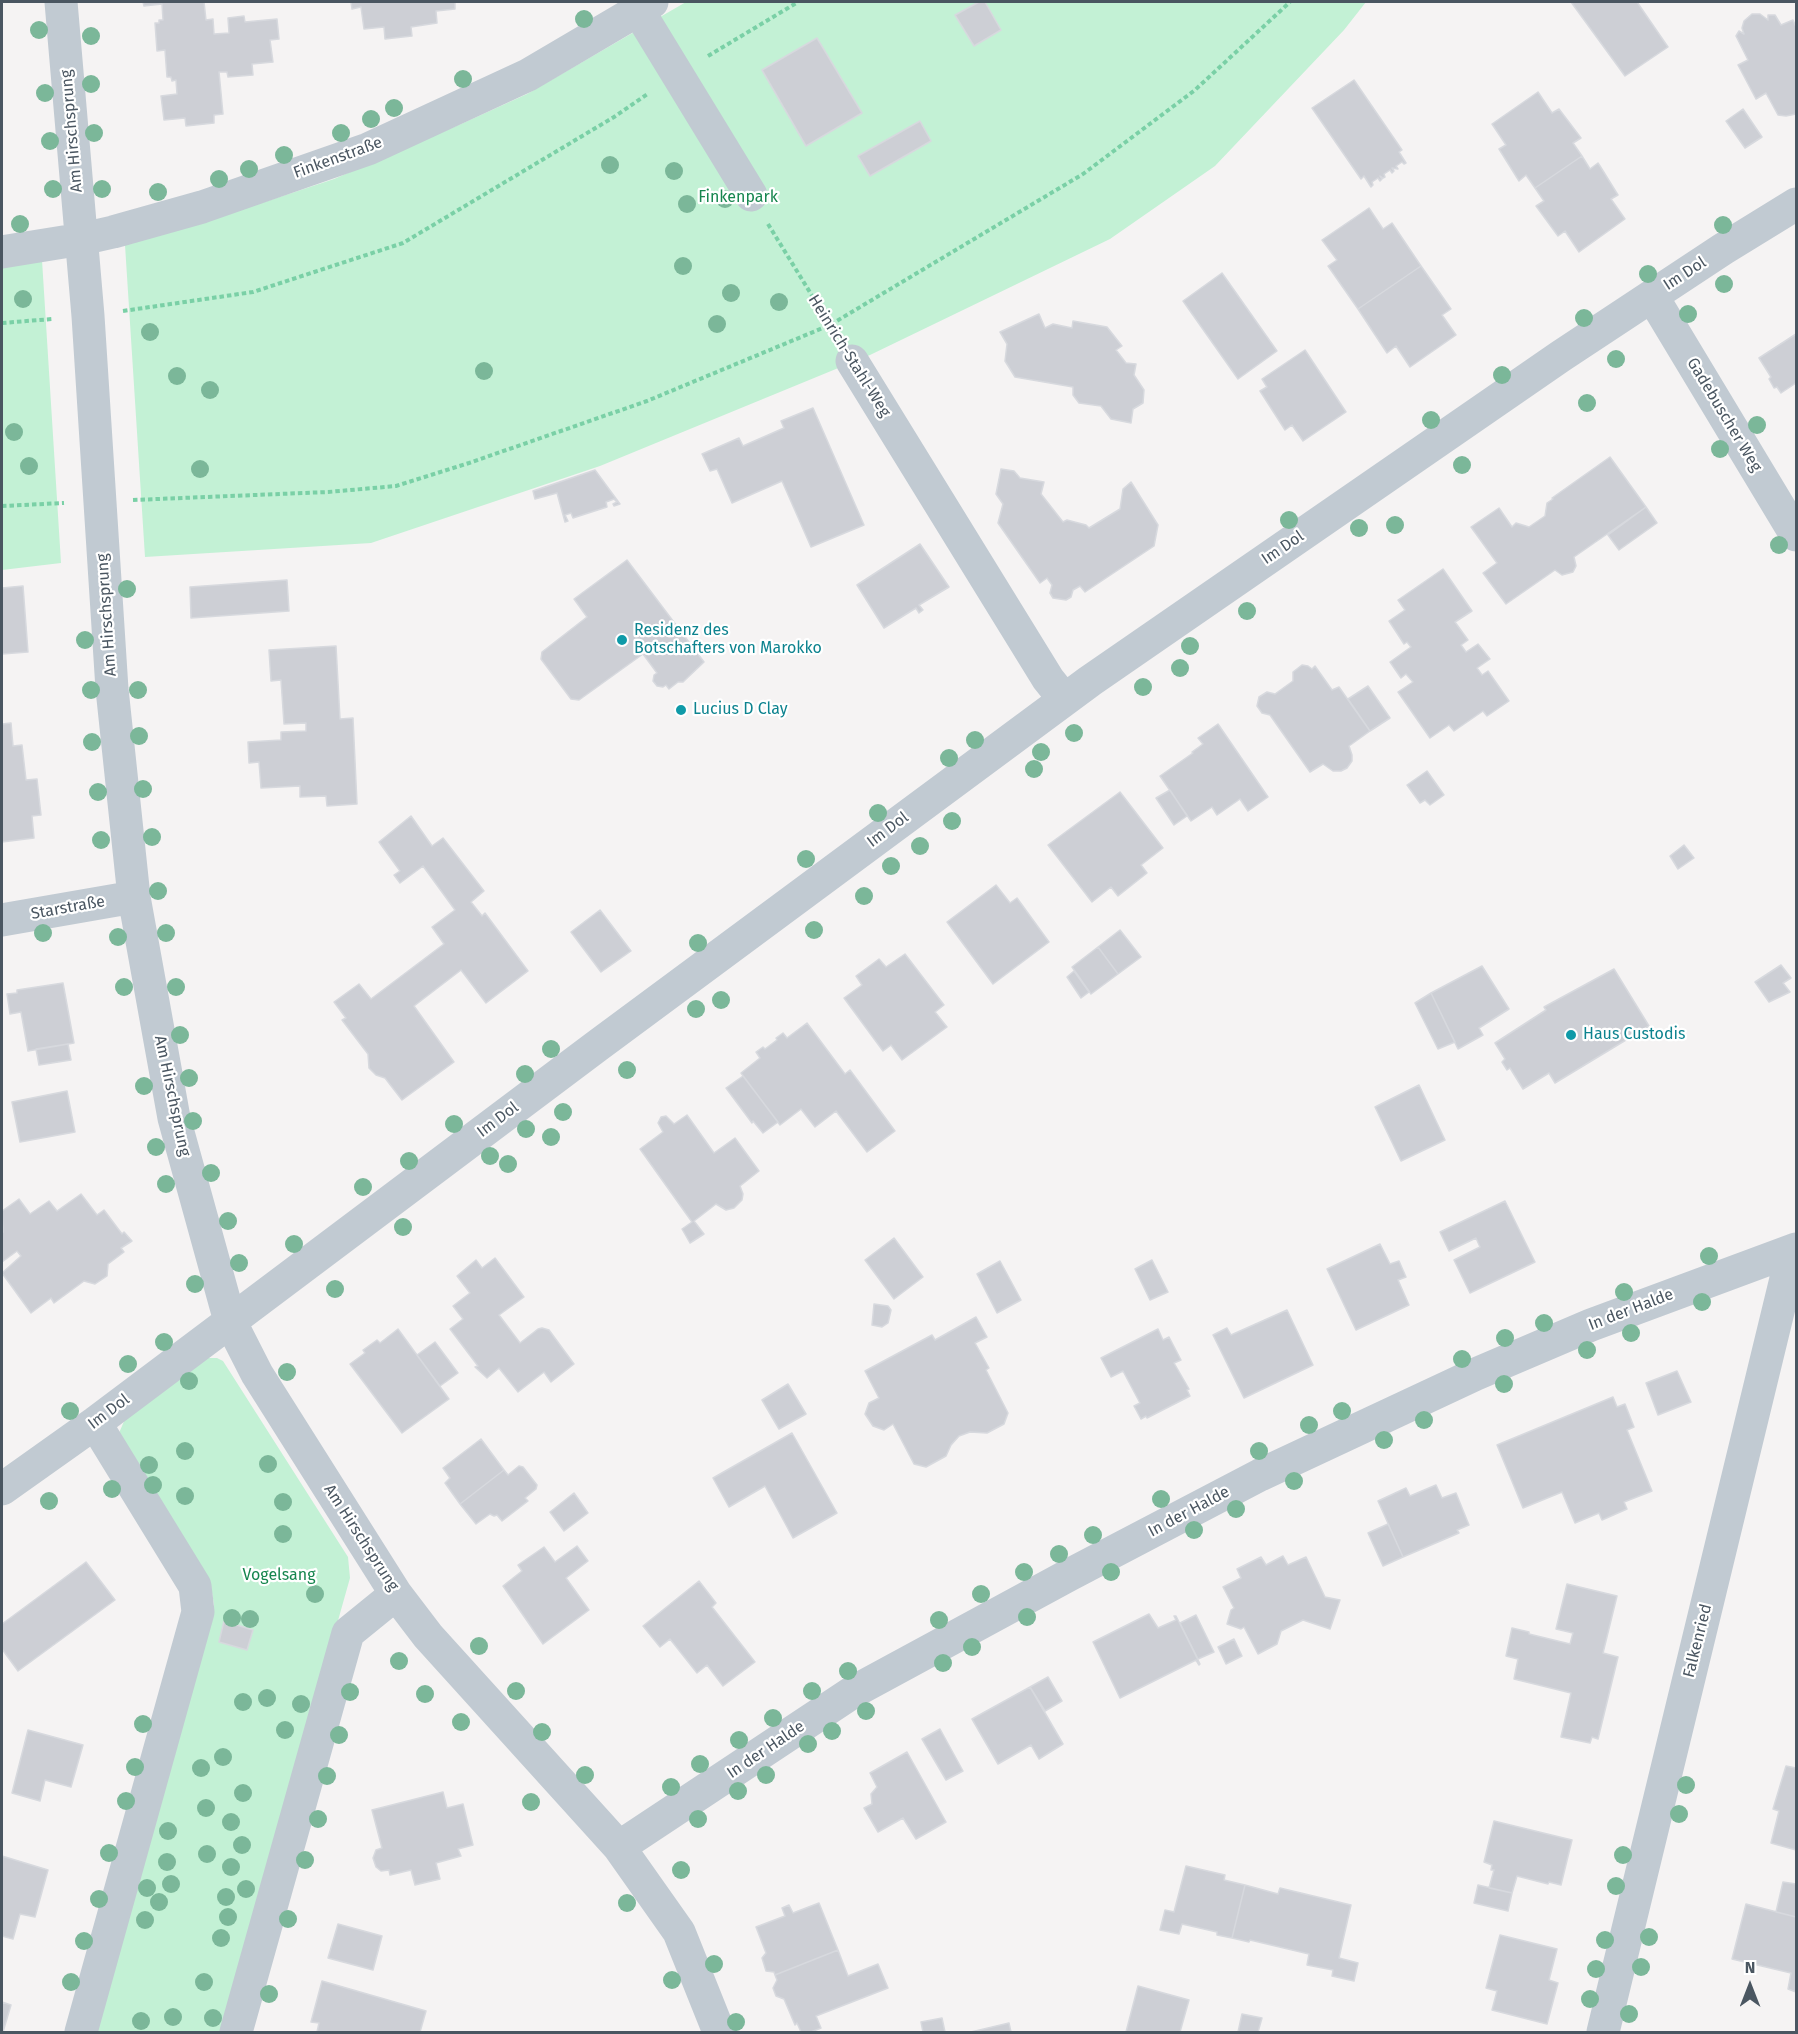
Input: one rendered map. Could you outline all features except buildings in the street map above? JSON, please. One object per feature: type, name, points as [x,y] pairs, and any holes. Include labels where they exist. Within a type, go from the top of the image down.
[{"type":"street","name":"Am Hirschsprung","points":[[61,2],[82,239],[112,689],[134,897],[174,1118],[230,1321],[256,1374],[396,1594],[428,1636],[619,1847],[679,1932],[719,2032]]},
{"type":"street","name":"Finkenstraße","points":[[2,252],[82,239],[202,207],[368,149],[528,75],[645,6]]},
{"type":"street","points":[[645,6],[678,74],[751,195]]},
{"type":"street","name":"Im Dol","points":[[2,1490],[95,1423],[1064,699],[1561,356],[1797,204]]},
{"type":"street","name":"Gadebuscher Weg","points":[[1652,296],[1797,535]]},
{"type":"street","name":"Heinrich-Stahl-Weg","points":[[852,361],[1048,679],[1064,699]]},
{"type":"street","name":"Starstraße","points":[[2,920],[134,897]]},
{"type":"street","name":"In der Halde","points":[[619,1847],[853,1692],[1260,1475],[1476,1374],[1581,1329],[1627,1310],[1795,1250]]},
{"type":"street","name":"Falkenried","points":[[1603,2032],[1795,1250]]},
{"type":"street","points":[[81,2032],[198,1612],[195,1586],[95,1423]]},
{"type":"street","points":[[236,2032],[348,1632],[396,1594]]},
{"type":"path","points":[[119,311],[253,292],[403,243],[614,117],[678,74],[798,2]]},
{"type":"path","points":[[130,501],[328,492],[396,486],[647,401],[830,325],[1083,174],[1195,90],[1290,2]]},
{"type":"path","name":"Heinrich-Stahl-Weg","points":[[751,195],[852,361]]},
{"type":"path","points":[[2,322],[59,318]]},
{"type":"path","points":[[2,506],[69,502]]},
{"type":"green space","name":"Finkenpark","points":[[686,2],[1366,2],[1344,30],[1215,166],[1110,239],[870,355],[600,466],[371,543],[145,557],[125,245],[198,224],[334,179],[461,124],[527,94]]},
{"type":"green space","points":[[42,260],[61,563],[2,570],[2,267]]},
{"type":"green space","name":"Vogelsang","points":[[206,1358],[217,1358],[223,1361],[348,1557],[350,1578],[222,2032],[96,2032],[214,1605],[211,1586],[119,1433],[125,1419]]},
{"type":"place","name":"Residenz des Botschafters von Marokko","points":[[622,640]]},
{"type":"place","name":"Lucius D Clay","points":[[681,710]]},
{"type":"place","name":"Haus Custodis","points":[[1571,1035]]}]
